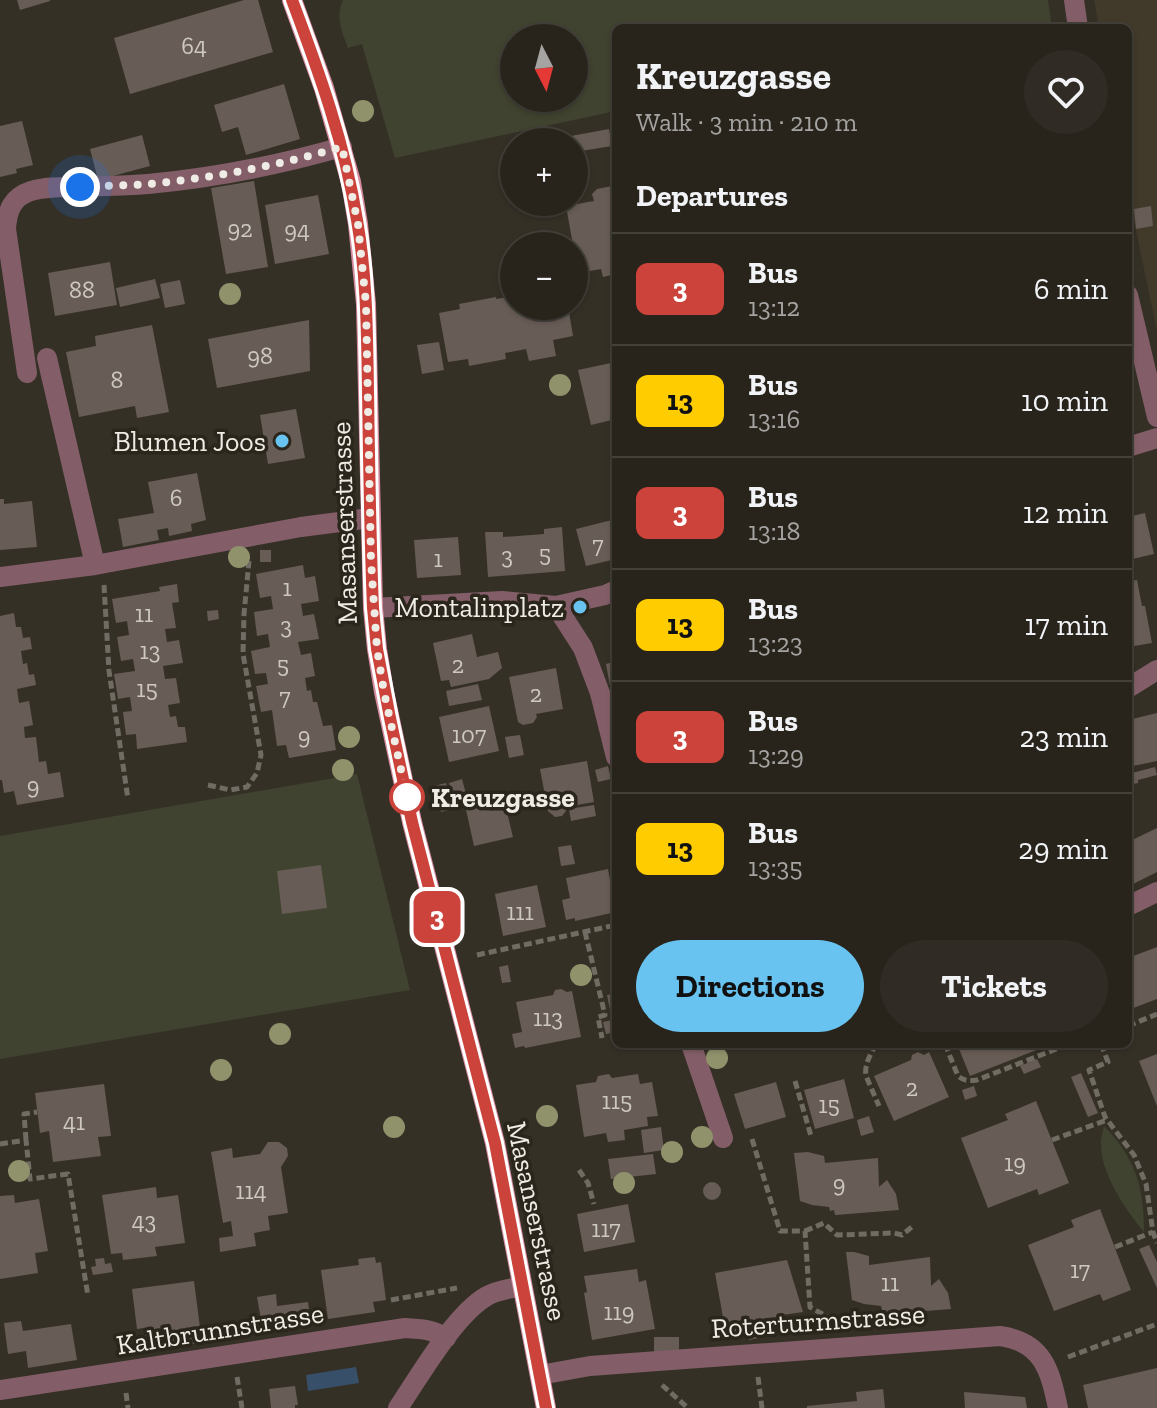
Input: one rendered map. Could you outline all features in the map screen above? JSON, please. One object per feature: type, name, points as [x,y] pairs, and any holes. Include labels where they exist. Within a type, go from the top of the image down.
[{"type":"main road","name":"Masanserstrasse","points":[[292,0],[342,147],[356,210],[364,273],[373,608],[377,649],[412,822],[495,1143],[546,1408]]},
{"type":"street","points":[[1074,0],[1077,24]]},
{"type":"street","points":[[27,373],[6,229],[12,203],[21,195],[48,188],[146,184],[203,177],[270,166],[342,147]]},
{"type":"street","points":[[1132,330],[1157,417]]},
{"type":"street","points":[[47,358],[99,564]]},
{"type":"street","points":[[1132,446],[1157,438]]},
{"type":"street","points":[[0,577],[99,564],[301,527],[370,518]]},
{"type":"street","points":[[373,608],[502,601],[556,606],[612,595]]},
{"type":"street","points":[[556,606],[583,648],[600,693],[612,741]]},
{"type":"street","points":[[1132,686],[1157,670]]},
{"type":"street","points":[[1132,904],[1157,892]]},
{"type":"street","points":[[692,1048],[723,1138]]},
{"type":"street","points":[[398,1408],[463,1316],[494,1292],[522,1286]]},
{"type":"street","name":"Kaltbrunnstrasse","points":[[0,1390],[405,1328],[425,1329],[446,1338]]},
{"type":"street","name":"Roterturmstrasse","points":[[540,1375],[590,1366],[1000,1336],[1014,1338],[1039,1353],[1058,1408]]},
{"type":"path","points":[[208,785],[230,790],[247,787],[257,773],[261,755],[243,654],[251,536]]},
{"type":"path","points":[[99,564],[109,671],[128,799]]},
{"type":"path","points":[[477,955],[612,926]]},
{"type":"path","points":[[585,932],[605,1015],[598,1017],[602,1038]]},
{"type":"path","points":[[1132,1024],[1157,1014]]},
{"type":"path","points":[[874,1048],[865,1071],[879,1106]]},
{"type":"path","points":[[947,1048],[958,1076],[969,1081],[1059,1048]]},
{"type":"path","points":[[1103,1048],[1108,1062],[1089,1070],[1107,1120],[1134,1155],[1146,1190],[1157,1243]]},
{"type":"path","points":[[795,1081],[811,1136]]},
{"type":"path","points":[[37,1112],[24,1114],[30,1179],[68,1174],[88,1296]]},
{"type":"path","points":[[1052,1140],[1107,1120]]},
{"type":"path","points":[[752,1139],[780,1231],[805,1231],[824,1223],[837,1235],[902,1235],[913,1226]]},
{"type":"path","points":[[0,1144],[26,1140]]},
{"type":"path","points":[[579,1170],[588,1183],[594,1204]]},
{"type":"path","points":[[1146,1190],[1157,1186]]},
{"type":"path","points":[[805,1231],[810,1307],[843,1326]]},
{"type":"path","points":[[1115,1247],[1153,1232]]},
{"type":"path","points":[[391,1300],[466,1286]]},
{"type":"path","points":[[1045,1366],[1157,1324]]},
{"type":"shaded area","points":[[1094,0],[1157,0],[1157,331],[1132,211],[1132,24],[1098,24]]},
{"type":"green space","points":[[343,0],[1048,0],[1051,24],[612,24],[612,112],[536,128],[500,128],[500,136],[395,158],[362,44],[348,48],[340,24]]},
{"type":"green space","points":[[357,774],[410,990],[0,1059],[0,836]]},
{"type":"green space","points":[[1104,1126],[1124,1150],[1136,1174],[1144,1232],[1122,1202],[1105,1168],[1101,1143]]},
{"type":"water","points":[[356,1367],[359,1383],[308,1391],[306,1375]]},
{"type":"building","points":[[17,0],[50,0],[50,1],[20,10]]},
{"type":"building","points":[[244,0],[258,0],[273,52],[130,94],[114,38]]},
{"type":"building","points":[[284,84],[300,139],[246,155],[238,127],[222,132],[214,105]]},
{"type":"building","points":[[22,121],[33,165],[0,177],[0,126]]},
{"type":"building","points":[[609,129],[612,146],[588,150],[588,133]]},
{"type":"building","points":[[142,135],[150,166],[98,180],[90,149]]},
{"type":"building","points":[[254,181],[268,267],[226,274],[211,188]]},
{"type":"building","points":[[612,186],[612,275],[603,277],[601,269],[588,271],[588,232],[571,232],[568,216],[588,216],[588,202],[594,201],[592,194],[597,189]]},
{"type":"building","points":[[318,195],[329,254],[275,264],[265,205]]},
{"type":"building","points":[[1151,206],[1153,226],[1136,229],[1134,209]]},
{"type":"building","points":[[110,262],[117,305],[55,316],[48,273]]},
{"type":"building","points":[[155,279],[160,298],[120,307],[116,288]]},
{"type":"building","points":[[180,280],[185,304],[165,308],[160,284]]},
{"type":"building","points":[[500,298],[500,320],[570,320],[573,336],[553,340],[556,356],[529,361],[526,349],[505,353],[506,359],[469,366],[468,359],[448,362],[439,313],[460,309],[459,304]]},
{"type":"building","points":[[309,320],[310,371],[217,388],[208,339]]},
{"type":"building","points":[[152,325],[169,412],[137,418],[135,406],[79,417],[66,352],[96,346],[95,336]]},
{"type":"building","points":[[439,342],[444,370],[422,374],[417,345]]},
{"type":"building","points":[[611,363],[612,420],[591,425],[578,370]]},
{"type":"building","points":[[296,409],[305,458],[268,464],[260,415]]},
{"type":"building","points":[[197,473],[206,520],[191,524],[192,531],[169,536],[168,528],[157,530],[159,540],[123,547],[118,519],[154,513],[148,482]]},
{"type":"building","points":[[0,499],[4,499],[4,504],[32,501],[37,547],[0,550]]},
{"type":"building","points":[[1145,513],[1154,554],[1132,559],[1132,516]]},
{"type":"building","points":[[612,520],[612,560],[586,566],[576,529]]},
{"type":"building","points":[[562,527],[565,571],[488,577],[485,532],[503,532],[503,537],[544,534],[544,529]]},
{"type":"building","points":[[458,537],[461,575],[417,578],[414,540]]},
{"type":"building","points":[[260,550],[271,550],[271,562],[260,562]]},
{"type":"building","points":[[303,565],[305,578],[315,576],[319,601],[301,604],[303,616],[314,614],[319,639],[298,642],[301,655],[311,653],[315,676],[305,678],[307,691],[311,690],[313,702],[317,702],[323,726],[332,725],[336,750],[289,758],[286,745],[277,746],[272,710],[261,712],[256,686],[268,684],[266,673],[255,674],[251,651],[270,647],[268,634],[257,636],[254,612],[273,609],[271,596],[260,598],[256,574]]},
{"type":"building","points":[[1137,580],[1152,643],[1132,646],[1132,581]]},
{"type":"building","points":[[177,584],[179,602],[172,603],[176,628],[165,629],[167,642],[179,640],[183,663],[163,666],[165,679],[176,678],[180,703],[168,705],[170,717],[176,716],[178,727],[185,727],[187,742],[137,749],[136,734],[126,735],[123,712],[132,711],[130,697],[118,699],[114,674],[135,671],[133,659],[121,661],[117,637],[129,635],[127,621],[116,623],[112,599],[160,591],[159,587]]},
{"type":"building","points":[[218,610],[219,619],[208,621],[207,611]]},
{"type":"building","points":[[14,613],[16,627],[21,627],[23,638],[30,637],[32,649],[21,651],[23,664],[27,663],[29,675],[34,674],[36,685],[17,689],[19,703],[29,701],[33,725],[24,727],[25,738],[36,737],[39,762],[46,761],[48,774],[60,772],[64,797],[17,805],[14,791],[4,793],[0,780],[0,616]]},
{"type":"building","points":[[472,634],[477,657],[498,652],[502,668],[489,679],[451,687],[449,680],[441,681],[433,643]]},
{"type":"building","points":[[612,662],[612,686],[610,686],[606,664]]},
{"type":"building","points":[[556,668],[563,709],[536,714],[533,723],[523,725],[518,722],[509,677]]},
{"type":"building","points":[[478,684],[482,700],[449,706],[446,691]]},
{"type":"building","points":[[489,706],[499,751],[449,762],[439,717]]},
{"type":"building","points":[[1157,713],[1157,761],[1132,766],[1132,719]]},
{"type":"building","points":[[520,735],[524,755],[509,758],[505,737]]},
{"type":"building","points":[[587,761],[594,802],[565,807],[562,816],[555,817],[548,811],[540,769]]},
{"type":"building","points":[[608,766],[611,779],[598,782],[595,770]]},
{"type":"building","points":[[1155,767],[1157,775],[1132,784],[1132,773]]},
{"type":"building","points":[[462,779],[466,794],[453,797],[449,783]]},
{"type":"building","points":[[446,783],[453,809],[441,812],[434,786]]},
{"type":"building","points":[[503,796],[513,837],[474,846],[465,805]]},
{"type":"building","points":[[594,805],[596,816],[571,821],[569,809]]},
{"type":"building","points":[[1157,828],[1157,872],[1133,884],[1132,882],[1132,840]]},
{"type":"building","points":[[571,845],[575,864],[561,866],[558,847]]},
{"type":"building","points":[[321,865],[327,908],[282,914],[277,871]]},
{"type":"building","points":[[608,869],[612,913],[566,920],[562,900],[570,898],[566,878]]},
{"type":"building","points":[[537,885],[546,927],[503,936],[495,894]]},
{"type":"building","points":[[1157,947],[1157,999],[1132,1008],[1132,956]]},
{"type":"building","points":[[508,965],[511,982],[502,983],[499,967]]},
{"type":"building","points":[[555,990],[572,991],[581,1037],[515,1048],[512,1034],[522,1032],[516,1002],[553,995]]},
{"type":"building","points":[[612,994],[612,1020],[607,995]]},
{"type":"building","points":[[612,1020],[612,1033],[606,1034],[603,1022]]},
{"type":"building","points":[[959,1048],[1042,1048],[970,1076]]},
{"type":"building","points":[[918,1052],[924,1055],[929,1052],[949,1097],[894,1121],[874,1076],[911,1060],[912,1055]]},
{"type":"building","points":[[1157,1054],[1157,1106],[1139,1061]]},
{"type":"building","points":[[1037,1059],[1041,1067],[1024,1074],[1020,1066]]},
{"type":"building","points":[[1081,1073],[1098,1113],[1088,1117],[1071,1077]]},
{"type":"building","points":[[609,1074],[612,1078],[638,1074],[640,1084],[652,1082],[658,1116],[647,1117],[648,1126],[624,1130],[625,1140],[608,1142],[606,1133],[584,1137],[576,1085],[596,1082],[598,1076]]},
{"type":"building","points":[[844,1079],[854,1118],[815,1129],[804,1090]]},
{"type":"building","points":[[776,1082],[786,1117],[745,1129],[734,1094]]},
{"type":"building","points":[[104,1084],[111,1136],[98,1137],[101,1156],[53,1162],[49,1131],[40,1133],[35,1093]]},
{"type":"building","points":[[974,1086],[977,1096],[965,1100],[962,1090]]},
{"type":"building","points":[[1036,1101],[1069,1183],[1039,1195],[1037,1189],[988,1208],[961,1138],[1008,1120],[1005,1114]]},
{"type":"building","points":[[869,1116],[874,1132],[861,1136],[857,1120]]},
{"type":"building","points":[[661,1127],[664,1150],[644,1153],[641,1130]]},
{"type":"building","points":[[268,1142],[279,1142],[287,1148],[288,1156],[281,1167],[288,1213],[268,1216],[270,1230],[254,1233],[256,1246],[220,1252],[219,1238],[233,1236],[231,1221],[223,1223],[211,1152],[232,1148],[233,1158],[260,1154]]},
{"type":"building","points":[[794,1153],[824,1156],[825,1163],[878,1158],[879,1187],[887,1180],[896,1194],[899,1210],[835,1215],[829,1207],[800,1201]]},
{"type":"building","points":[[653,1154],[656,1174],[611,1179],[608,1159]]},
{"type":"building","points":[[708,1182],[716,1182],[721,1191],[719,1198],[708,1200],[703,1195],[703,1187]]},
{"type":"building","points":[[156,1187],[157,1198],[178,1195],[185,1243],[155,1247],[157,1256],[123,1260],[122,1253],[111,1254],[102,1195]]},
{"type":"building","points":[[14,1195],[15,1203],[39,1199],[48,1251],[35,1253],[38,1273],[0,1279],[0,1196]]},
{"type":"building","points":[[628,1204],[635,1242],[584,1252],[577,1214]]},
{"type":"building","points":[[1100,1209],[1131,1290],[1103,1301],[1100,1294],[1054,1311],[1028,1245],[1074,1227],[1071,1220]]},
{"type":"building","points":[[1149,1245],[1157,1262],[1157,1288],[1139,1249]]},
{"type":"building","points":[[846,1252],[869,1256],[869,1265],[930,1257],[931,1286],[939,1279],[948,1293],[951,1309],[887,1314],[881,1306],[852,1300]]},
{"type":"building","points":[[375,1257],[376,1263],[381,1262],[386,1300],[373,1302],[375,1312],[328,1319],[321,1270],[359,1265],[358,1259]]},
{"type":"building","points":[[104,1258],[105,1264],[111,1263],[113,1272],[93,1275],[91,1267],[96,1266],[95,1259]]},
{"type":"building","points":[[787,1260],[803,1312],[782,1315],[783,1322],[767,1325],[768,1336],[749,1340],[747,1330],[726,1334],[715,1273]]},
{"type":"building","points":[[637,1269],[639,1282],[646,1280],[655,1329],[592,1340],[584,1276]]},
{"type":"building","points":[[194,1281],[202,1343],[147,1350],[144,1328],[137,1329],[132,1289]]},
{"type":"building","points":[[276,1294],[277,1306],[308,1302],[310,1318],[262,1325],[257,1297]]},
{"type":"building","points":[[21,1321],[23,1331],[71,1324],[77,1360],[28,1368],[26,1351],[8,1354],[4,1323]]},
{"type":"building","points":[[654,1337],[679,1337],[679,1354],[654,1354]]},
{"type":"building","points":[[1157,1368],[1157,1408],[1088,1408],[1083,1385]]},
{"type":"building","points":[[295,1386],[298,1405],[295,1408],[271,1408],[269,1389]]},
{"type":"building","points":[[883,1389],[885,1408],[807,1408],[857,1401],[856,1392]]},
{"type":"building","points":[[964,1392],[1025,1397],[1027,1408],[965,1408]]},
{"type":"bus line","name":"3","points":[[292,0],[342,147],[361,243],[366,304],[373,608],[384,692],[412,822],[495,1143],[546,1408]]},
{"type":"place","name":"Blumen Joos","points":[[282,441]]},
{"type":"place","name":"Montalinplatz","points":[[580,607]]},
{"type":"place","name":"Kreuzgasse","points":[[407,797]]},
{"type":"route","points":[[80,187],[203,177],[270,166],[342,147],[358,224],[366,304],[371,561],[377,649],[407,797]]}]
